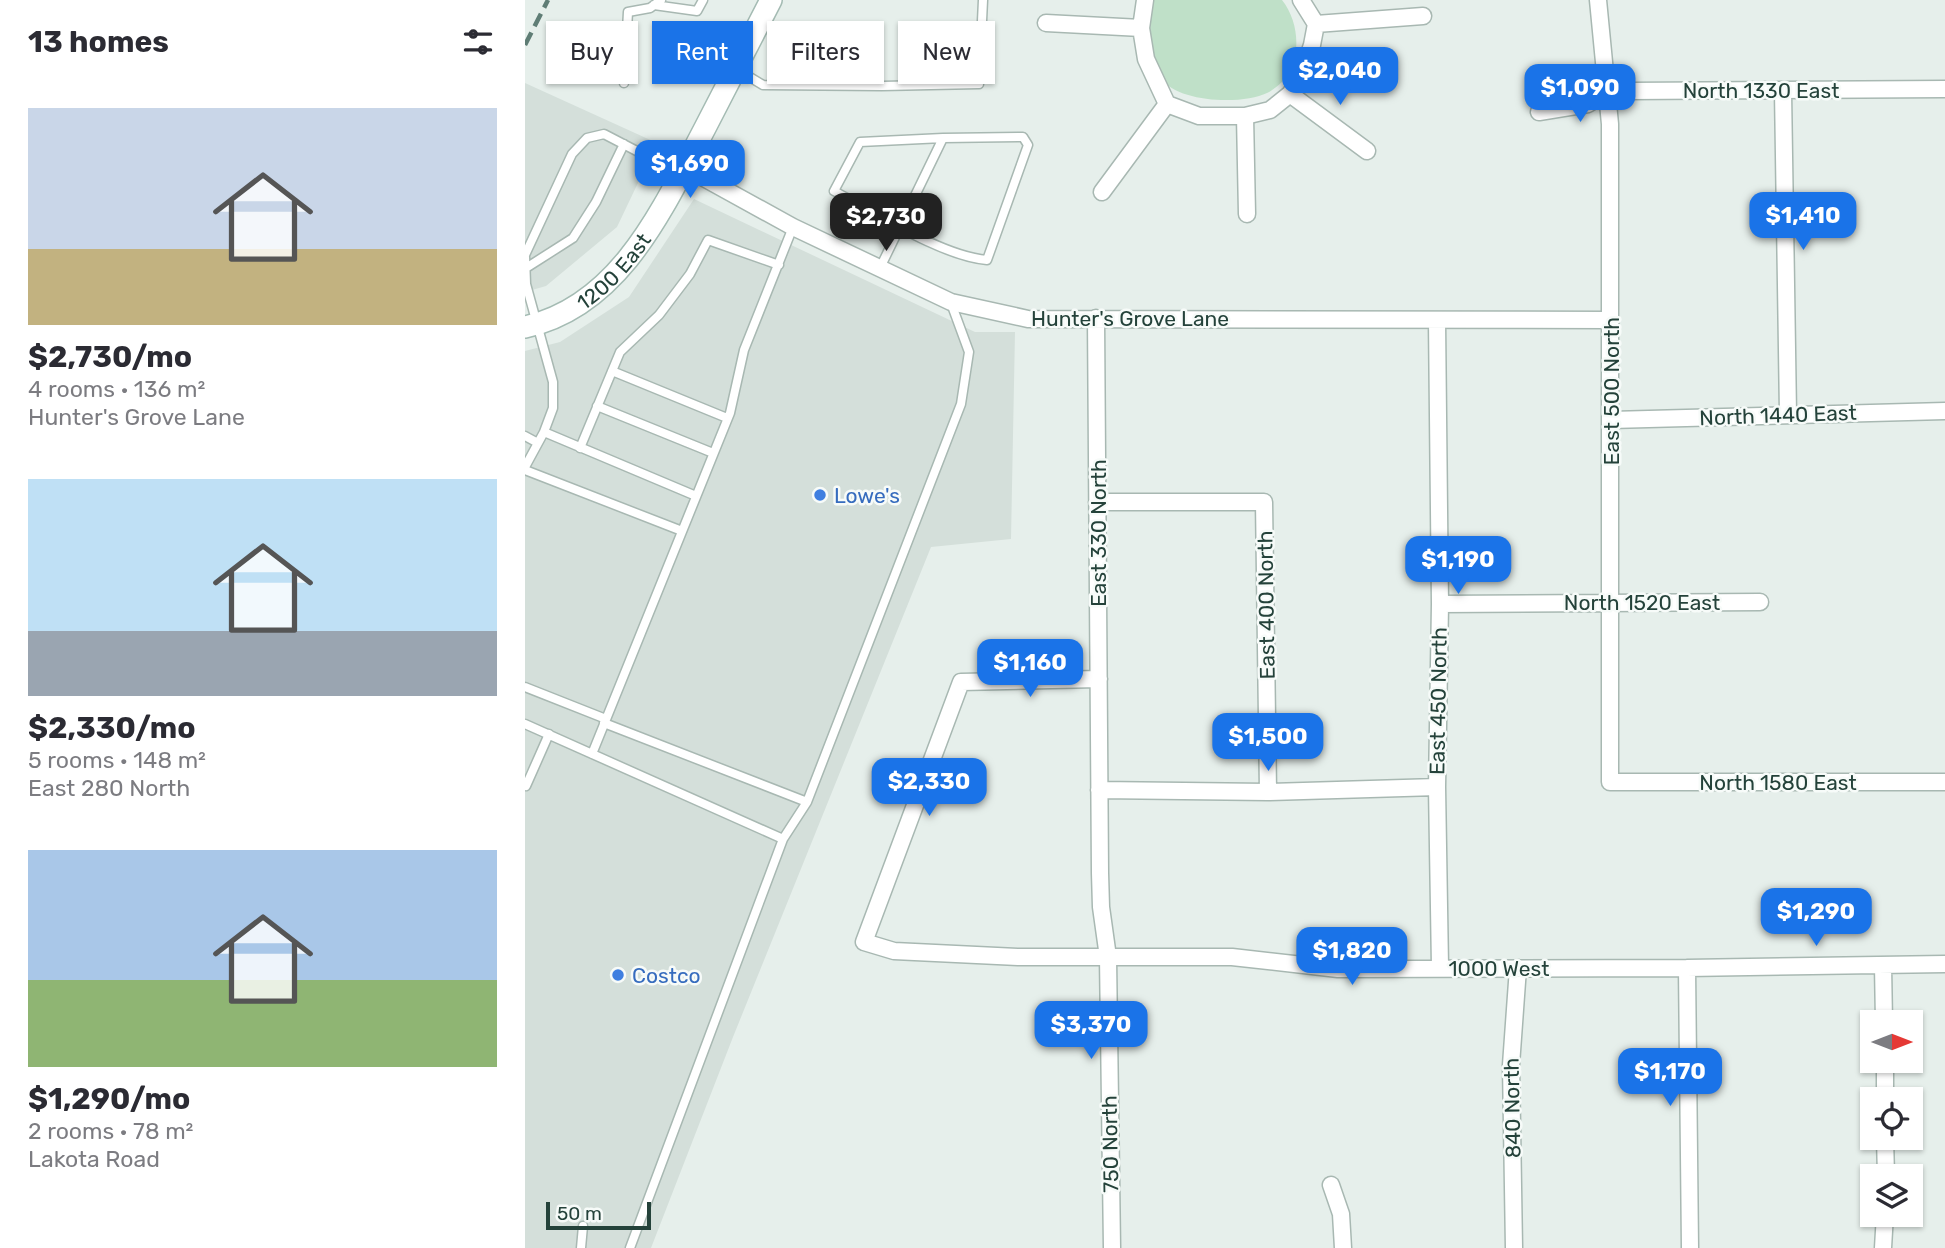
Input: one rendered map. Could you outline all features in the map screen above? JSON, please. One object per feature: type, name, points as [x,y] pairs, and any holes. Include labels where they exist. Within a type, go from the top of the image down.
[{"type":"main road","name":"1200 East","points":[[753,34],[771,0]]},
{"type":"main road","name":"1200 East","points":[[531,325],[562,313],[584,300],[635,252],[727,84]]},
{"type":"street","points":[[1145,0],[1141,29],[1146,59],[1167,104],[1199,116],[1245,116],[1270,110],[1290,94],[1302,75],[1313,45],[1316,24],[1301,0]]},
{"type":"street","name":"East 500 North","points":[[1598,0],[1610,124],[1611,782]]},
{"type":"street","points":[[1316,24],[1423,16]]},
{"type":"street","points":[[1046,23],[1141,29]]},
{"type":"street","name":"North 1330 East","points":[[1539,111],[1587,104],[1606,93],[1945,89]]},
{"type":"street","points":[[1783,91],[1788,414]]},
{"type":"street","points":[[1290,94],[1367,150]]},
{"type":"street","points":[[1102,192],[1167,104]]},
{"type":"street","points":[[1245,116],[1247,214]]},
{"type":"street","name":"Hunter's Grove Lane","points":[[684,167],[793,227],[951,302],[1028,319],[1611,320]]},
{"type":"street","name":"East 330 North","points":[[1096,318],[1100,873]]},
{"type":"street","name":"East 450 North","points":[[1437,321],[1440,604],[1437,787],[1440,967]]},
{"type":"street","name":"North 1440 East","points":[[1611,420],[1945,411]]},
{"type":"street","name":"East 400 North","points":[[1097,502],[1264,502],[1268,792]]},
{"type":"street","name":"North 1520 East","points":[[1440,604],[1760,602]]},
{"type":"street","name":"1000 West","points":[[1099,680],[961,682],[864,942],[894,951],[1018,957],[1232,957],[1338,969],[1945,964]]},
{"type":"street","name":"North 1580 East","points":[[1611,782],[1945,782]]},
{"type":"street","points":[[1099,790],[1268,792],[1437,787]]},
{"type":"street","name":"750 North","points":[[1100,873],[1101,907],[1108,957],[1112,1248]]},
{"type":"street","points":[[1883,965],[1884,1010]]},
{"type":"street","name":"840 North","points":[[1514,1248],[1511,1065],[1517,968]]},
{"type":"street","points":[[1687,968],[1691,1248]]},
{"type":"street","points":[[1331,1185],[1341,1214],[1343,1248]]},
{"type":"street","points":[[1883,1248],[1884,1227]]},
{"type":"lane","points":[[627,21],[628,12],[650,8],[658,3],[697,11],[703,0]]},
{"type":"lane","points":[[753,79],[763,85],[979,85],[983,0]]},
{"type":"lane","points":[[681,531],[525,468],[544,432],[552,408],[554,382],[531,325],[525,256],[572,154],[587,138],[604,134],[654,160],[684,167]]},
{"type":"lane","points":[[1023,137],[1028,145],[987,260],[967,258],[834,191],[860,142],[943,138],[1023,137]]},
{"type":"lane","points":[[879,270],[943,138]]},
{"type":"lane","points":[[526,268],[573,238],[596,202],[624,144]]},
{"type":"lane","points":[[592,754],[727,418],[744,351],[793,227]]},
{"type":"lane","points":[[580,448],[620,352],[659,315],[690,274],[708,240],[779,265]]},
{"type":"lane","points":[[630,1248],[783,839],[807,802],[961,404],[969,352],[951,302]]},
{"type":"lane","points":[[612,371],[727,418]]},
{"type":"lane","points":[[597,406],[713,453]]},
{"type":"lane","points":[[544,432],[696,496]]},
{"type":"lane","points":[[525,436],[538,443]]},
{"type":"lane","points":[[525,687],[807,802]]},
{"type":"lane","points":[[525,724],[783,839]]},
{"type":"lane","points":[[526,786],[549,734]]},
{"type":"lane","points":[[581,1248],[583,1226]]},
{"type":"shaded area","points":[[525,83],[657,143],[617,227],[546,286],[525,292]]},
{"type":"shaded area","points":[[694,199],[975,332],[1015,332],[1011,539],[931,547],[733,1037],[651,1248],[525,1248],[525,351],[560,342],[629,297]]},
{"type":"green space","points":[[1152,0],[1282,0],[1294,24],[1296,37],[1296,51],[1287,75],[1279,85],[1256,97],[1227,100],[1181,93],[1169,86],[1156,69],[1151,50]]},
{"type":"railway","points":[[525,45],[548,0]]},
{"type":"place","name":"Lowe's","points":[[820,495]]},
{"type":"place","name":"Costco","points":[[618,975]]}]
